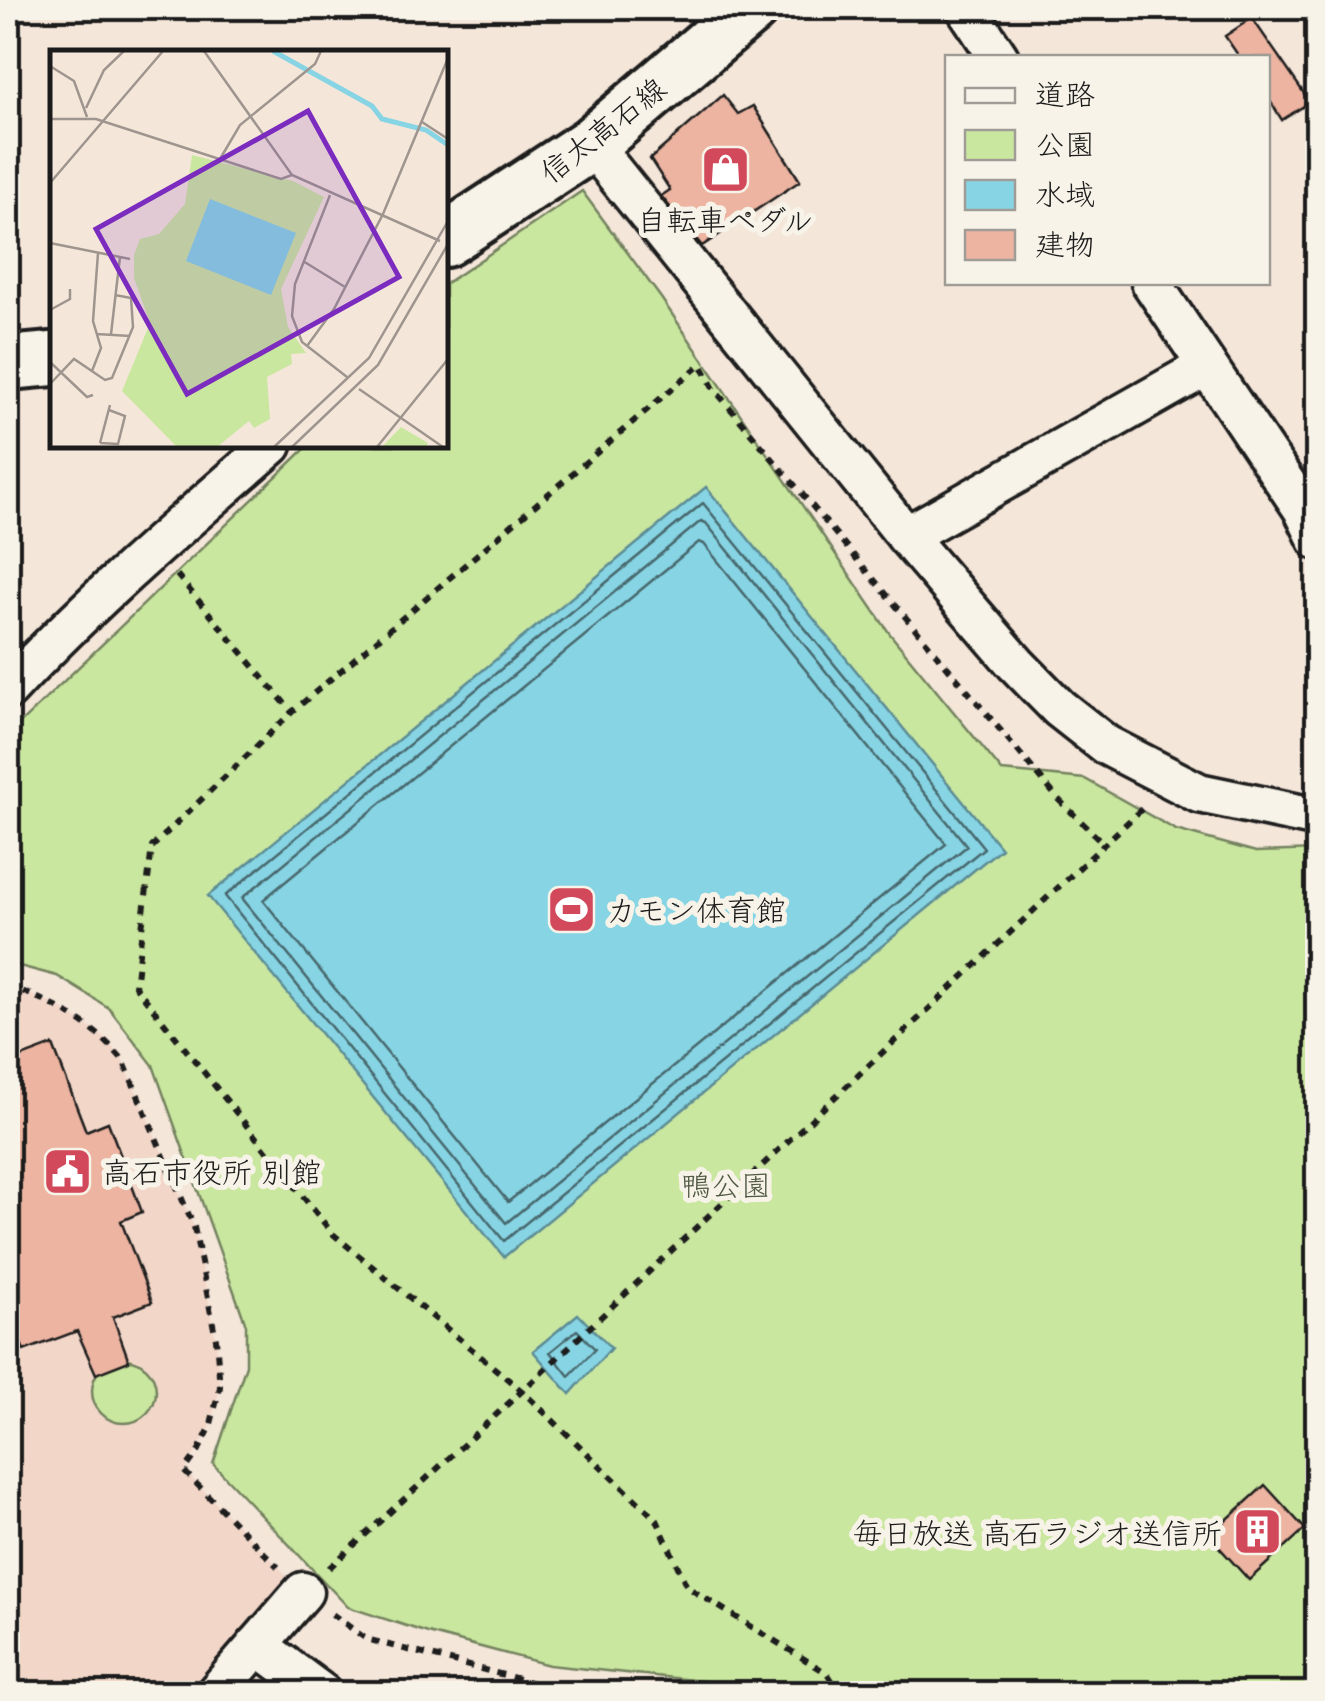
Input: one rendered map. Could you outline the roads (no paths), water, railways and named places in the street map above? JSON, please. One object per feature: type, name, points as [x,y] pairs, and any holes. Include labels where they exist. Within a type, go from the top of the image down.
[{"type":"main road","name":"信太高石線","points":[[448,238],[591,144],[750,8]]},
{"type":"main road","points":[[8,363],[50,359]]},
{"type":"street","points":[[966,8],[998,55]]},
{"type":"street","points":[[591,144],[906,536],[1016,664],[1060,708],[1106,746],[1199,793],[1318,818]]},
{"type":"street","points":[[1153,285],[1303,509],[1318,540]]},
{"type":"street","points":[[906,536],[1207,366]]},
{"type":"street","points":[[8,690],[155,548],[269,448]]},
{"type":"street","points":[[215,1694],[302,1592]]},
{"type":"street","points":[[257,1645],[322,1694]]},
{"type":"water","name":"カモン体育館","points":[[706,487],[1001,848],[504,1257],[208,896]]},
{"type":"water","points":[[578,1314],[611,1348],[570,1394],[533,1351]]},
{"type":"place","name":"自転車ペダル","points":[[725,170]]},
{"type":"place","name":"カモン体育館","points":[[571,909]]},
{"type":"place","name":"高石市役所 別館","points":[[67,1171]]},
{"type":"place","name":"毎日放送 高石ラジオ送信所","points":[[1257,1532]]},
{"type":"park label","name":"鴨公園","points":[[726,1184]]}]
